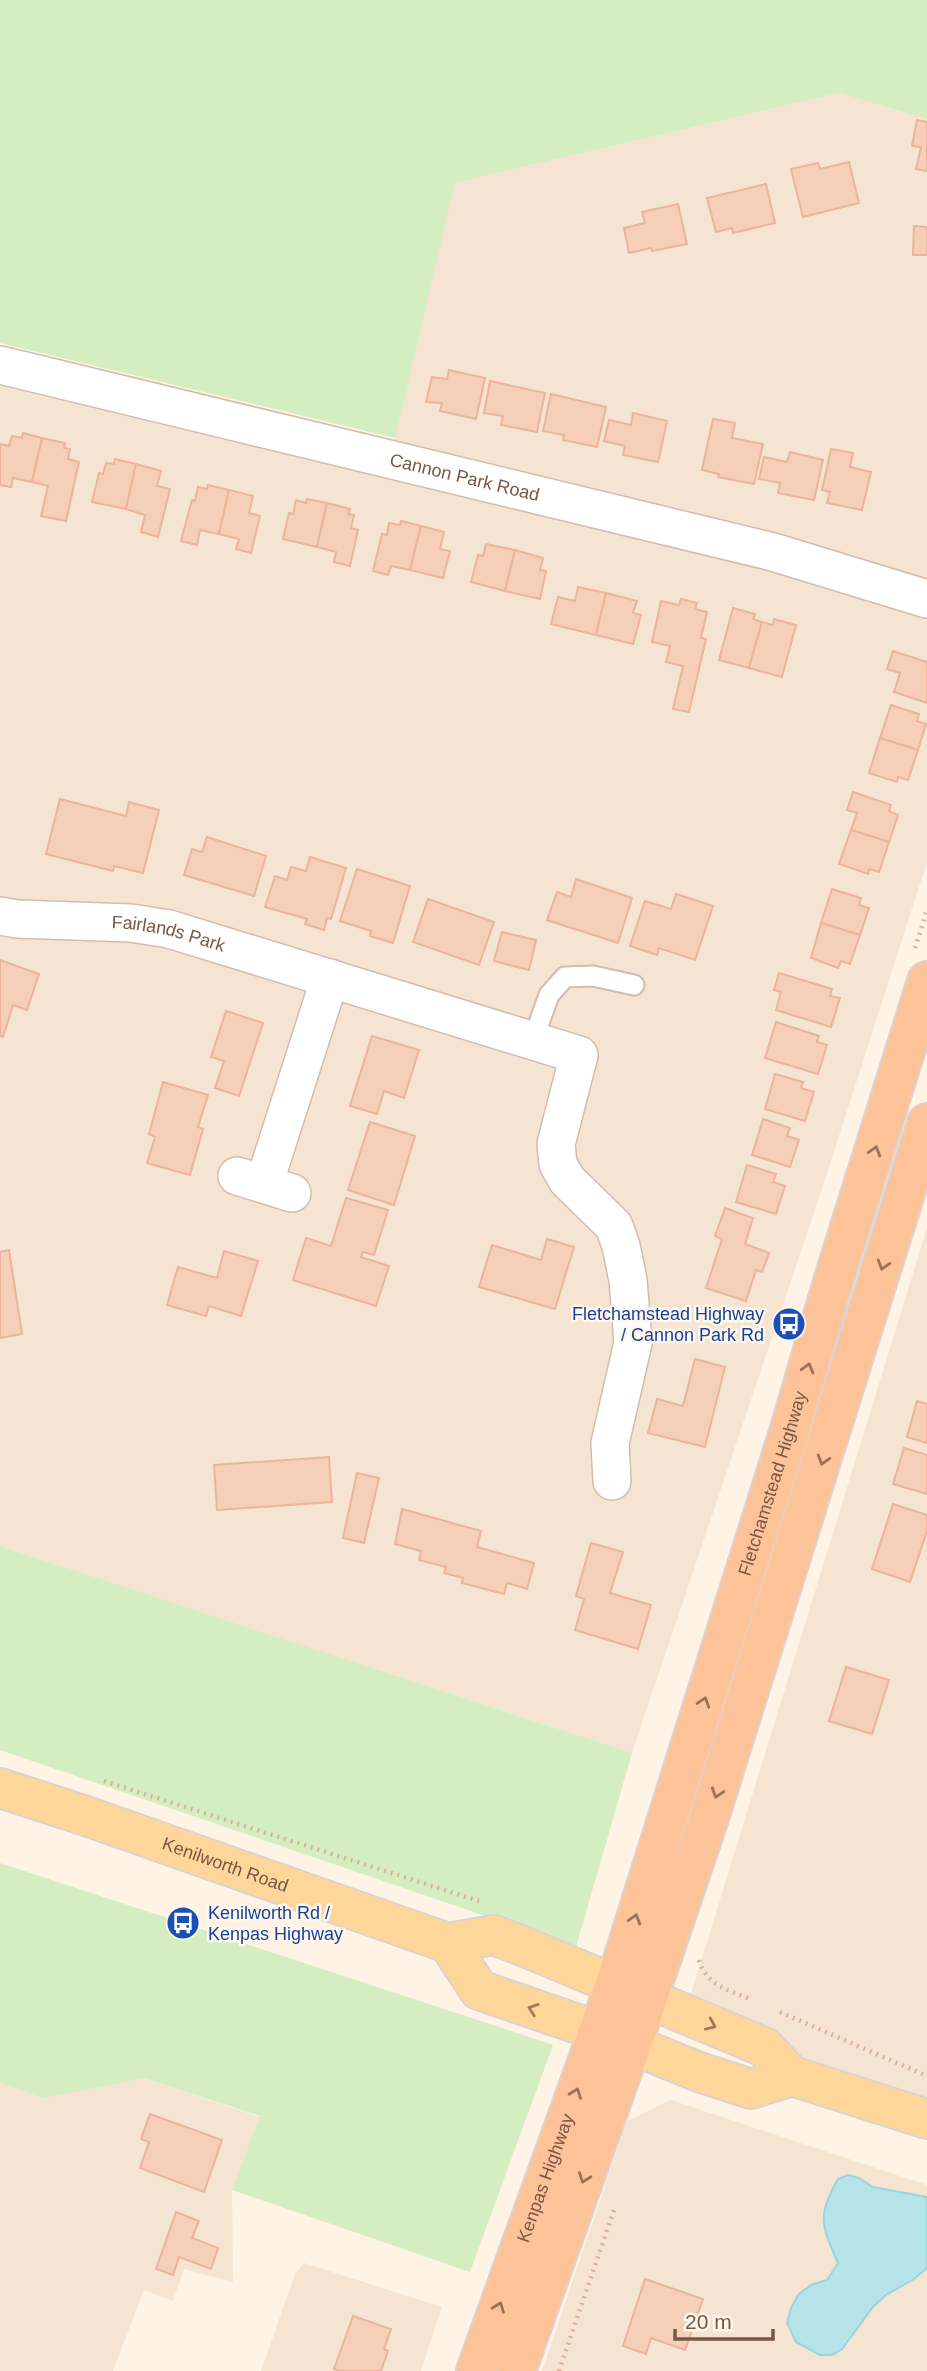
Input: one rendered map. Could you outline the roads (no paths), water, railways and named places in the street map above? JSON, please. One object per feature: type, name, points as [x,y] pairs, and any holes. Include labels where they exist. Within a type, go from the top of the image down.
[{"type":"highway","name":"Fletchamstead Highway","points":[[632,1991],[832,1285],[927,981]]},
{"type":"highway","points":[[632,1991],[792,1558],[915,1203],[927,1123]]},
{"type":"highway","name":"Kenpas Highway","points":[[476,2371],[615,2038],[632,1991]]},
{"type":"highway","name":"Kenpas Highway","points":[[516,2371],[615,2038]]},
{"type":"main road","name":"Kenilworth Road","points":[[0,1788],[448,1943],[494,1935],[561,1960],[764,2047],[792,2076],[927,2119]]},
{"type":"main road","points":[[448,1943],[479,1990],[751,2089],[792,2076]]},
{"type":"street","name":"Cannon Park Road","points":[[0,365],[762,549],[927,599]]},
{"type":"street","name":"Fairlands Park","points":[[0,916],[16,919],[131,923],[169,929],[579,1055],[556,1144],[558,1164],[567,1180],[614,1226],[628,1280],[631,1317],[633,1343],[611,1443],[612,1481]]},
{"type":"street","points":[[264,1185],[330,978]]},
{"type":"lane","points":[[533,1040],[548,995],[565,977],[593,976],[634,985]]},
{"type":"water","points":[[848,2175],[873,2187],[927,2197],[927,2268],[886,2295],[873,2307],[842,2349],[832,2355],[820,2355],[796,2342],[787,2323],[799,2294],[811,2285],[827,2280],[838,2263],[825,2230],[824,2213],[838,2179]]},
{"type":"place","name":"Fletchamstead Highway / Cannon Park Rd","points":[[789,1324]]},
{"type":"place","name":"Kenilworth Rd / Kenpas Highway","points":[[183,1923]]}]
